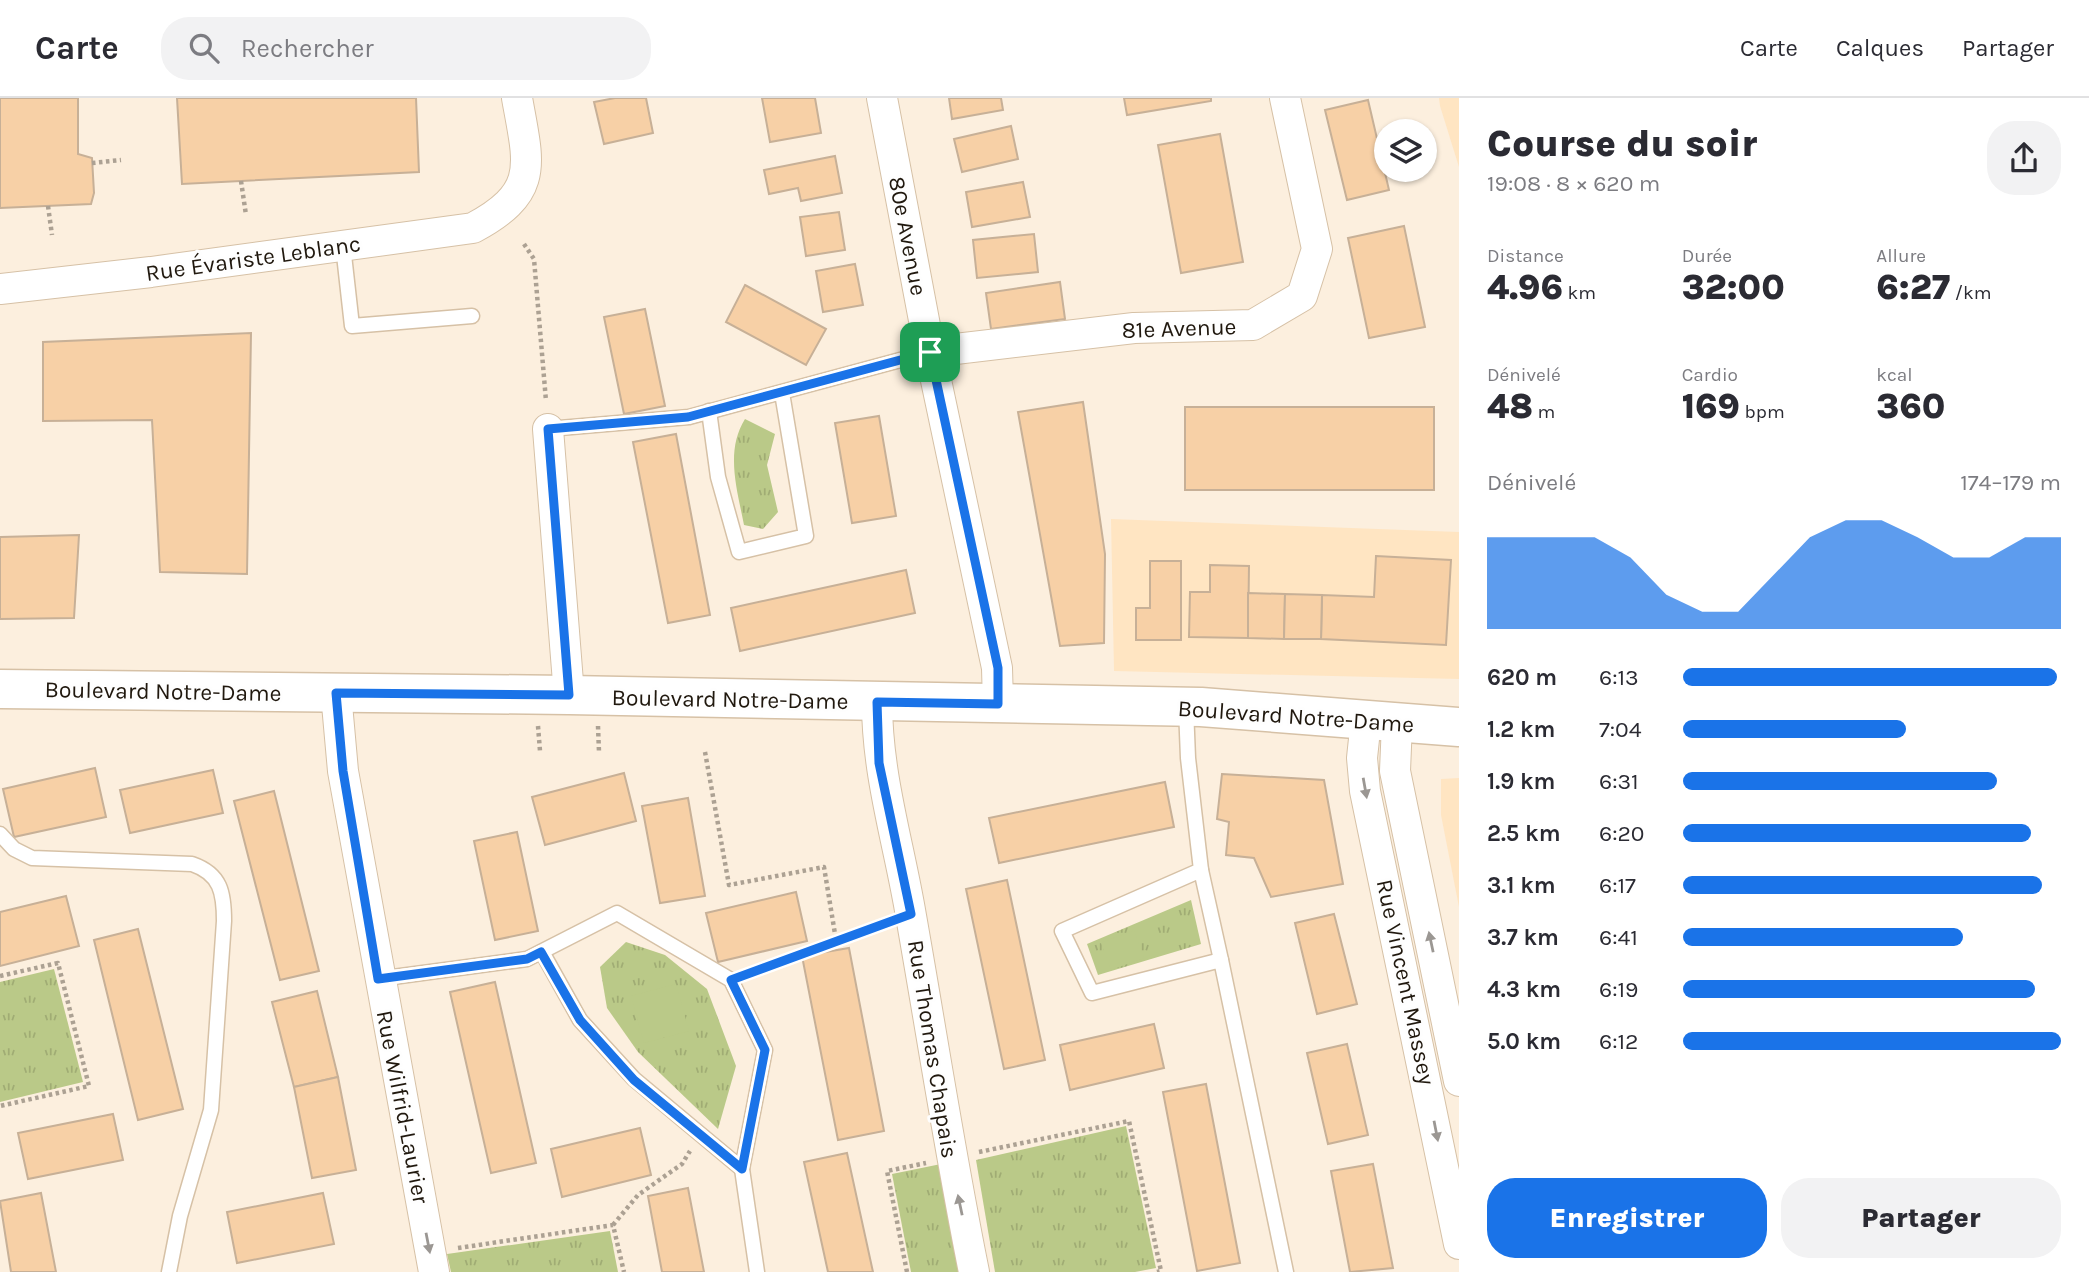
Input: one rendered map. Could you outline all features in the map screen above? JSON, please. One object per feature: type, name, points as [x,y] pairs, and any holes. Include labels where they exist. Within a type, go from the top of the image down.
[{"type":"street","name":"Rue Évariste Leblanc","points":[[0,289],[473,228],[502,213],[523,186],[526,150],[517,98]]},
{"type":"street","name":"80e Avenue","points":[[882,98],[930,352],[998,668],[998,704]]},
{"type":"street","name":"81e Avenue","points":[[930,352],[1134,328],[1253,325],[1302,296],[1317,249],[1285,98]]},
{"type":"street","points":[[548,429],[569,695]]},
{"type":"street","name":"Boulevard Notre-Dame","points":[[0,689],[569,695],[1186,707],[1459,727]]},
{"type":"street","name":"Rue Wilfrid-Laurier","points":[[336,693],[343,771],[378,979],[432,1262]]},
{"type":"street","name":"Rue Thomas Chapais","points":[[877,702],[879,763],[911,914],[950,1158],[974,1272]]},
{"type":"street","name":"Rue Vincent Massey","points":[[1381,722],[1444,980],[1459,1081]]},
{"type":"street","name":"Rue Vincent Massey","points":[[1381,722],[1362,758],[1366,791],[1453,1189],[1459,1244]]},
{"type":"lane","points":[[343,246],[352,326],[472,316]]},
{"type":"lane","points":[[548,429],[688,417],[930,352]]},
{"type":"lane","points":[[709,411],[718,477],[738,552],[806,536],[782,393]]},
{"type":"lane","points":[[1186,707],[1188,758],[1201,870],[1286,1272]]},
{"type":"lane","points":[[0,834],[13,849],[32,858],[192,864],[210,872],[222,890],[224,921],[212,1101],[207,1130],[180,1216],[169,1272]]},
{"type":"lane","points":[[1201,870],[1062,931],[1092,993],[1221,960]]},
{"type":"lane","points":[[378,979],[527,959],[617,913],[731,980],[765,1050],[742,1169],[757,1272]]},
{"type":"lane","points":[[541,952],[580,1020],[634,1080],[742,1169]]},
{"type":"path","points":[[92,163],[121,160]]},
{"type":"path","points":[[241,181],[246,215]]},
{"type":"path","points":[[48,206],[52,235]]},
{"type":"path","points":[[524,244],[534,259],[548,429]]},
{"type":"path","points":[[538,725],[540,751]]},
{"type":"path","points":[[598,725],[599,752]]},
{"type":"path","points":[[705,752],[729,885],[824,867],[836,940]]},
{"type":"path","points":[[731,980],[911,914]]},
{"type":"path","points":[[0,976],[58,963],[89,1086],[0,1106]]},
{"type":"path","points":[[907,1272],[887,1171],[1129,1121],[1161,1271],[1157,1272]]},
{"type":"path","points":[[432,1262],[613,1225],[638,1195],[682,1164],[701,1135]]},
{"type":"path","points":[[613,1225],[624,1272]]},
{"type":"shaded area","points":[[1439,98],[1459,98],[1459,167],[1440,106]]},
{"type":"shaded area","points":[[1111,519],[1459,532],[1459,679],[1114,671]]},
{"type":"shaded area","points":[[1459,778],[1459,907],[1441,815],[1441,779]]},
{"type":"green space","points":[[745,419],[775,434],[767,465],[778,512],[763,529],[744,525],[736,484],[735,444]]},
{"type":"green space","points":[[1191,900],[1201,944],[1098,975],[1087,944]]},
{"type":"green space","points":[[1134,930],[1144,958],[1111,970],[1101,943]]},
{"type":"green space","points":[[626,942],[665,955],[707,989],[736,1066],[718,1129],[638,1052],[607,1008],[600,967]]},
{"type":"green space","points":[[54,969],[83,1082],[0,1102],[0,982]]},
{"type":"green space","points":[[676,984],[689,1031],[644,1043],[631,996]]},
{"type":"green space","points":[[1126,1126],[1156,1268],[1135,1272],[995,1272],[976,1160]]},
{"type":"green space","points":[[941,1164],[962,1272],[911,1272],[892,1174]]},
{"type":"green space","points":[[610,1231],[618,1272],[451,1272],[447,1254]]},
{"type":"building","points":[[0,98],[78,98],[78,154],[92,158],[94,193],[91,204],[0,208]]},
{"type":"building","points":[[177,98],[416,98],[419,172],[182,184]]},
{"type":"building","points":[[615,98],[646,98],[653,133],[604,144],[594,102]]},
{"type":"building","points":[[762,98],[815,98],[821,133],[770,142]]},
{"type":"building","points":[[949,98],[1001,98],[1003,110],[952,119]]},
{"type":"building","points":[[1124,98],[1211,98],[1211,101],[1127,115]]},
{"type":"building","points":[[1368,100],[1374,126],[1374,182],[1387,182],[1389,190],[1347,200],[1325,110]]},
{"type":"building","points":[[1011,126],[1018,159],[962,172],[954,139]]},
{"type":"building","points":[[1220,134],[1243,262],[1181,273],[1158,145]]},
{"type":"building","points":[[835,156],[842,193],[801,201],[798,188],[769,194],[764,170]]},
{"type":"building","points":[[1023,182],[1030,217],[972,227],[966,192]]},
{"type":"building","points":[[839,212],[845,250],[806,256],[800,217]]},
{"type":"building","points":[[1404,226],[1425,327],[1369,338],[1348,238]]},
{"type":"building","points":[[1034,234],[1038,272],[977,278],[973,240]]},
{"type":"building","points":[[855,264],[863,305],[823,312],[816,271]]},
{"type":"building","points":[[1060,282],[1065,319],[991,329],[986,293]]},
{"type":"building","points":[[745,285],[826,329],[806,365],[726,322]]},
{"type":"building","points":[[645,309],[665,406],[624,414],[604,317]]},
{"type":"building","points":[[251,333],[247,574],[160,572],[152,420],[43,421],[43,342]]},
{"type":"building","points":[[1083,402],[1105,554],[1104,643],[1060,646],[1018,412]]},
{"type":"building","points":[[1185,407],[1434,407],[1434,490],[1185,490]]},
{"type":"building","points":[[879,416],[896,516],[852,523],[835,423]]},
{"type":"building","points":[[676,434],[710,615],[668,623],[633,442]]},
{"type":"building","points":[[79,535],[74,618],[0,619],[0,537]]},
{"type":"building","points":[[1376,556],[1451,560],[1446,645],[1321,639],[1322,595],[1374,597]]},
{"type":"building","points":[[1150,561],[1181,561],[1181,640],[1136,640],[1136,608],[1150,608]]},
{"type":"building","points":[[1210,565],[1249,566],[1248,638],[1189,637],[1190,592],[1210,592]]},
{"type":"building","points":[[906,570],[915,613],[740,651],[731,608]]},
{"type":"building","points":[[1248,593],[1285,594],[1284,639],[1248,638]]},
{"type":"building","points":[[1285,594],[1322,595],[1321,639],[1284,639]]},
{"type":"building","points":[[95,768],[106,817],[14,837],[3,789]]},
{"type":"building","points":[[213,770],[223,813],[130,833],[120,790]]},
{"type":"building","points":[[624,773],[636,821],[545,845],[532,797]]},
{"type":"building","points":[[1222,774],[1324,780],[1343,884],[1271,897],[1254,858],[1226,855],[1229,822],[1217,819]]},
{"type":"building","points":[[1165,782],[1174,827],[999,863],[989,818]]},
{"type":"building","points":[[274,791],[319,971],[280,980],[234,801]]},
{"type":"building","points":[[688,798],[705,896],[660,903],[642,806]]},
{"type":"building","points":[[517,832],[538,931],[495,940],[474,841]]},
{"type":"building","points":[[1007,880],[1045,1060],[1004,1069],[966,889]]},
{"type":"building","points":[[796,892],[807,941],[718,962],[706,913]]},
{"type":"building","points":[[66,896],[79,946],[0,966],[0,912]]},
{"type":"building","points":[[1334,914],[1357,1004],[1317,1014],[1295,923]]},
{"type":"building","points":[[138,929],[183,1109],[138,1120],[94,940]]},
{"type":"building","points":[[849,948],[884,1131],[838,1140],[802,956]]},
{"type":"building","points":[[495,982],[536,1163],[491,1173],[450,992]]},
{"type":"building","points":[[317,991],[338,1077],[294,1087],[272,1002]]},
{"type":"building","points":[[1154,1024],[1164,1068],[1070,1090],[1060,1045]]},
{"type":"building","points":[[1347,1044],[1368,1135],[1328,1144],[1307,1053]]},
{"type":"building","points":[[338,1077],[356,1170],[312,1178],[294,1087]]},
{"type":"building","points":[[1206,1084],[1240,1263],[1197,1271],[1163,1092]]},
{"type":"building","points":[[113,1114],[123,1160],[28,1179],[18,1133]]},
{"type":"building","points":[[640,1128],[651,1175],[562,1197],[551,1149]]},
{"type":"building","points":[[847,1153],[873,1272],[828,1272],[804,1162]]},
{"type":"building","points":[[1373,1164],[1393,1268],[1350,1272],[1331,1171]]},
{"type":"building","points":[[688,1188],[704,1272],[662,1272],[648,1196]]},
{"type":"building","points":[[41,1193],[56,1272],[11,1272],[0,1201]]},
{"type":"building","points":[[323,1193],[334,1244],[237,1263],[227,1212]]},
{"type":"route","points":[[930,352],[998,668],[998,704],[877,702],[879,763],[911,914],[731,980],[765,1050],[742,1169],[634,1080],[580,1020],[541,952],[527,959],[378,979],[343,771],[336,693],[569,695],[548,429],[688,417],[859,374],[930,352]]}]
